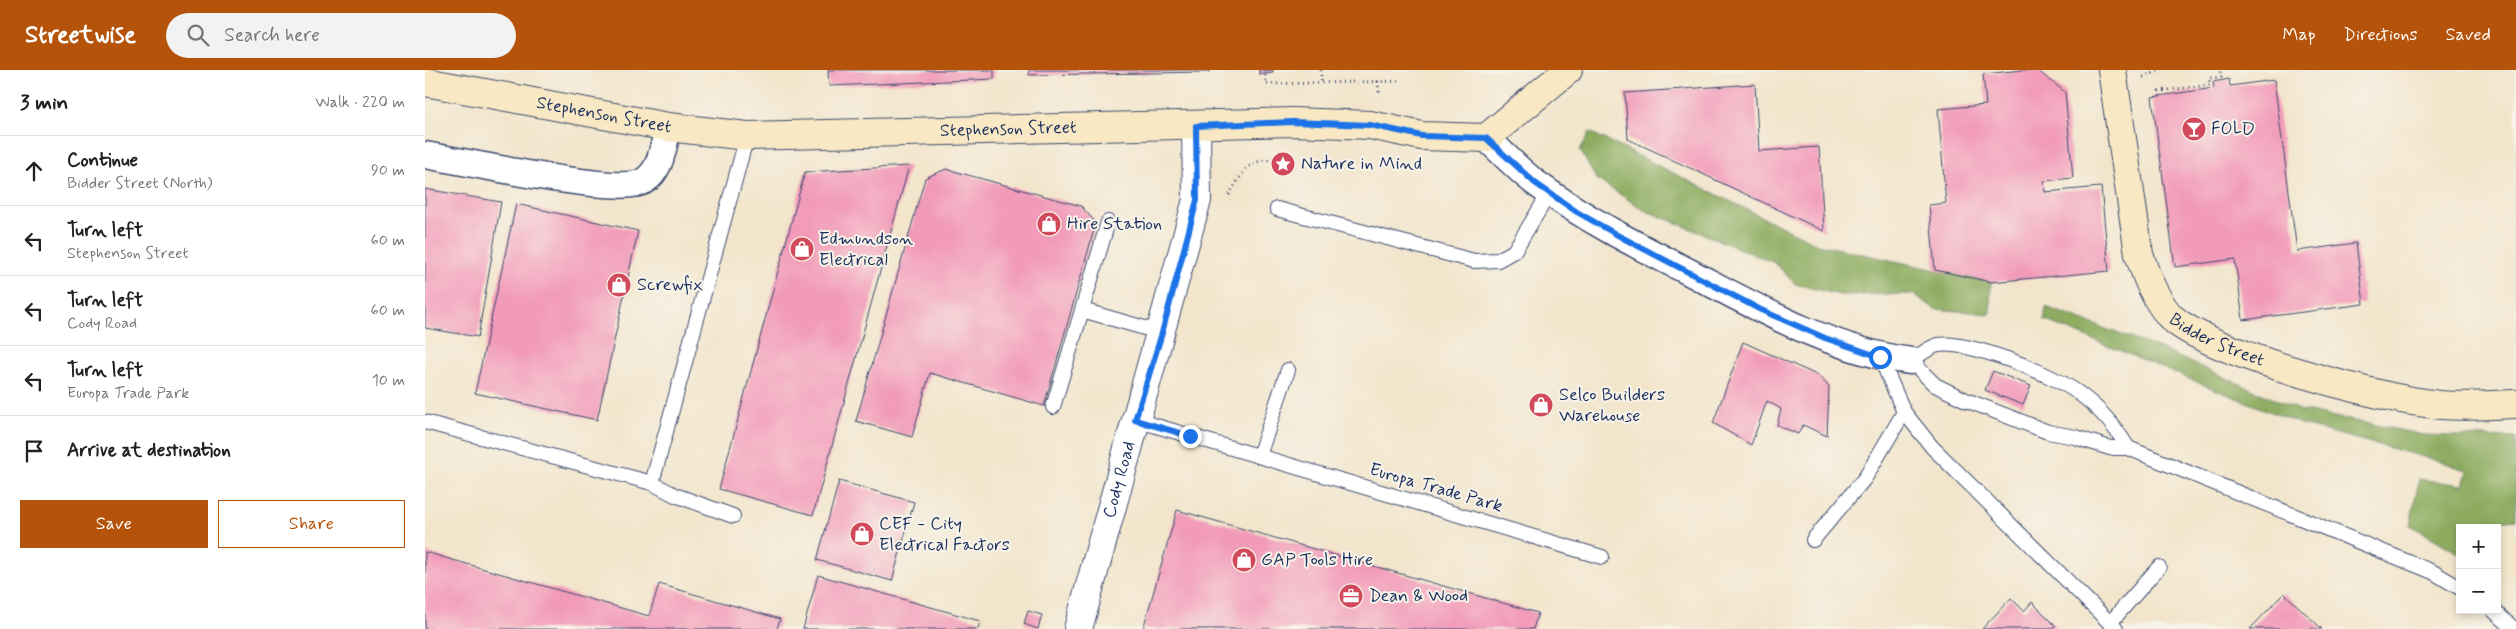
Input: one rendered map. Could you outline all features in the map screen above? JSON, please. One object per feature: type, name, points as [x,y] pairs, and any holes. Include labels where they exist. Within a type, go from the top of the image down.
[{"type":"main road","points":[[1486,138],[1568,70]]},
{"type":"main road","name":"Bidder Street","points":[[2112,70],[2139,254],[2157,299],[2170,316],[2191,331],[2242,353],[2320,379],[2426,404],[2516,404]]},
{"type":"main road","name":"Stephenson Street","points":[[425,82],[668,127],[747,136],[1196,126],[1293,122],[1370,125],[1422,136],[1486,138]]},
{"type":"street","name":"Cody Road","points":[[1078,629],[1135,420],[1162,333],[1197,200],[1196,126]]},
{"type":"street","points":[[425,155],[589,184],[617,186],[643,182],[658,167],[668,127]]},
{"type":"street","points":[[1486,138],[1535,183],[1577,212],[1621,237],[1761,310],[1825,338],[1880,357],[1911,360]]},
{"type":"lane","points":[[652,483],[747,136]]},
{"type":"lane","points":[[1277,209],[1474,261],[1498,260],[1514,251],[1550,192]]},
{"type":"lane","points":[[1053,407],[1108,222]]},
{"type":"lane","points":[[1082,310],[1162,333]]},
{"type":"lane","points":[[2128,448],[2117,428],[2078,392],[2058,381],[2013,362],[1987,352],[1948,345],[1936,346],[1911,360],[1935,385],[1966,400],[2048,432],[2075,437],[2110,448],[2128,448],[2433,572],[2456,586]]},
{"type":"lane","points":[[1880,357],[1904,412],[1933,447],[2113,626],[2159,567]]},
{"type":"lane","points":[[1259,456],[1288,370]]},
{"type":"lane","points":[[1813,540],[1865,478],[1904,412]]},
{"type":"lane","name":"Europa Trade Park","points":[[1135,420],[1602,557]]},
{"type":"lane","points":[[425,422],[652,483],[675,495],[733,516]]},
{"type":"lane","points":[[2497,614],[2514,629]]},
{"type":"path","points":[[1265,70],[1266,84],[1400,81]]},
{"type":"path","points":[[1321,70],[1321,83]]},
{"type":"path","points":[[2141,78],[2161,70]]},
{"type":"path","points":[[2160,96],[2159,91],[2210,85],[2209,78],[2221,77],[2220,70]]},
{"type":"path","points":[[1229,196],[1245,168],[1254,162],[1294,158]]},
{"type":"green space","points":[[1590,132],[1817,244],[1991,282],[1990,314],[1935,309],[1913,294],[1840,295],[1795,284],[1775,263],[1644,210],[1596,179],[1580,150]]},
{"type":"green space","points":[[2046,307],[2158,348],[2299,410],[2425,435],[2516,438],[2516,519],[2456,524],[2456,552],[2410,525],[2419,479],[2463,485],[2467,471],[2443,462],[2303,425],[2044,320]]},
{"type":"building","points":[[828,70],[994,70],[994,79],[829,86]]},
{"type":"building","points":[[1029,70],[1209,70],[1209,72],[1029,75]]},
{"type":"building","points":[[1259,70],[1273,70],[1273,73],[1259,74]]},
{"type":"building","points":[[2037,70],[2065,92],[2073,178],[2044,181],[2045,192],[2101,187],[2109,271],[1991,282],[1935,270],[1929,205],[1946,203],[1938,109],[1986,105],[1983,74]]},
{"type":"building","points":[[2229,79],[2230,86],[2274,80],[2297,251],[2356,243],[2364,304],[2243,320],[2235,259],[2175,267],[2152,97],[2214,88],[2213,82]]},
{"type":"building","points":[[1755,84],[1759,151],[1819,147],[1824,231],[1628,139],[1625,93]]},
{"type":"building","points":[[909,166],[813,515],[719,489],[805,172]]},
{"type":"building","points":[[946,169],[1081,206],[1096,223],[1044,406],[930,373],[912,437],[856,421],[925,178]]},
{"type":"building","points":[[425,189],[501,202],[478,337],[425,328]]},
{"type":"building","points":[[516,204],[638,231],[597,420],[475,393]]},
{"type":"building","points":[[1743,342],[1819,376],[1829,387],[1827,436],[1803,425],[1798,434],[1777,425],[1781,409],[1767,401],[1751,445],[1713,423]]},
{"type":"building","points":[[1993,371],[2031,386],[2023,405],[1985,390]]},
{"type":"building","points":[[839,481],[914,502],[892,581],[817,560]]},
{"type":"building","points":[[1177,510],[1538,613],[1533,629],[1143,629]]},
{"type":"building","points":[[425,552],[649,616],[659,584],[780,619],[777,629],[425,629]]},
{"type":"building","points":[[818,575],[980,621],[978,629],[803,629]]},
{"type":"building","points":[[2284,593],[2322,629],[2250,629]]},
{"type":"building","points":[[2011,598],[2024,611],[2032,602],[2056,626],[2053,629],[1982,629]]},
{"type":"building","points":[[1028,611],[1042,615],[1038,629],[1024,624]]},
{"type":"place","name":"FOLD","points":[[2194,129]]},
{"type":"place","name":"Nature in Mind","points":[[1283,164]]},
{"type":"place","name":"Hire Station","points":[[1049,224]]},
{"type":"place","name":"Edmundson Electrical","points":[[802,249]]},
{"type":"place","name":"Screwfix","points":[[619,285]]},
{"type":"place","name":"Selco Builders Warehouse","points":[[1541,405]]},
{"type":"place","name":"CEF - City Electrical Factors","points":[[862,534]]},
{"type":"place","name":"GAP Tools Hire","points":[[1244,560]]},
{"type":"place","name":"Dean & Wood","points":[[1351,596]]},
{"type":"route","points":[[1190,436],[1135,420],[1162,333],[1197,200],[1196,126],[1293,122],[1370,125],[1422,136],[1486,138],[1535,183],[1577,212],[1621,237],[1761,310],[1825,338],[1880,357]]}]
